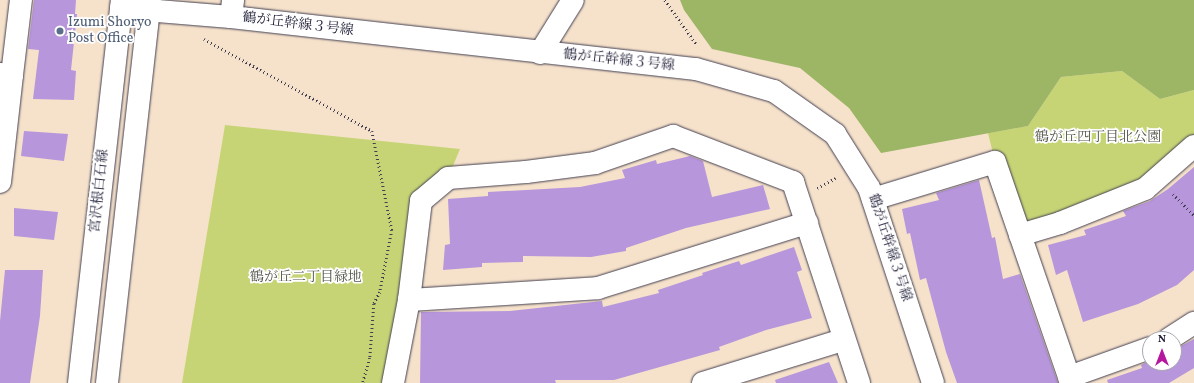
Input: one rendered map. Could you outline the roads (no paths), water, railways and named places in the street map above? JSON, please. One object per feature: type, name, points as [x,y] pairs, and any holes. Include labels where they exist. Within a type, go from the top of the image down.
[{"type":"street","points":[[0,182],[6,74],[21,0]]},
{"type":"street","points":[[540,53],[573,0]]},
{"type":"street","name":"鶴が丘幹線３号線","points":[[121,4],[232,9],[540,53],[696,69],[774,91],[835,134],[856,167],[873,198],[933,383]]},
{"type":"street","name":"宮沢根白石線","points":[[78,383],[121,4]]},
{"type":"street","points":[[107,383],[149,5]]},
{"type":"street","points":[[393,383],[409,300],[421,201],[448,178],[526,172],[595,163],[673,136],[793,182],[843,340],[859,383]]},
{"type":"street","points":[[1020,235],[1060,223],[1145,188],[1194,146]]},
{"type":"street","points":[[873,198],[995,162],[1070,380],[1142,351]]},
{"type":"street","points":[[409,300],[598,288],[807,223]]},
{"type":"street","points":[[1182,331],[1194,323]]},
{"type":"street","points":[[703,383],[843,340]]},
{"type":"place","name":"Izumi Shoryo Post Office","points":[[60,31]]},
{"type":"park label","name":"鶴が丘四丁目北公園","points":[[1098,138]]},
{"type":"park label","name":"鶴が丘二丁目緑地","points":[[306,278]]}]
